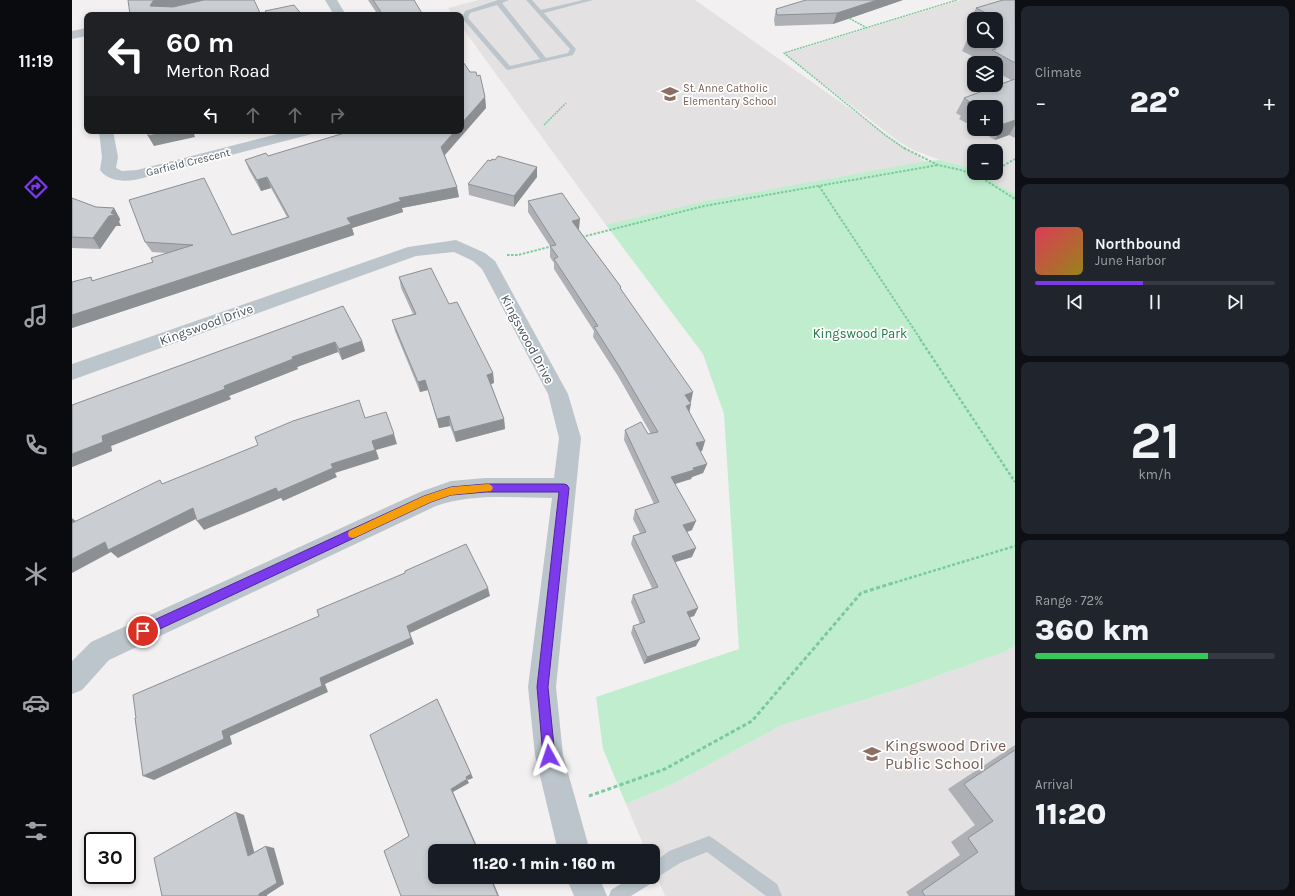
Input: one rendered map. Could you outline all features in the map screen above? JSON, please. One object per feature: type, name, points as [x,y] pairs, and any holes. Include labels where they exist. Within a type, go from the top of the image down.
[{"type":"street","points":[[331,0],[338,12]]},
{"type":"street","points":[[72,35],[84,33]]},
{"type":"street","name":"Garfield Crescent","points":[[106,134],[110,157],[108,170],[119,176],[137,175],[295,134]]},
{"type":"street","name":"Kingswood Drive","points":[[72,372],[414,251],[456,246],[489,265],[558,394],[570,438],[542,687],[549,756],[572,844]]},
{"type":"street","points":[[72,680],[100,651],[428,499],[451,491],[486,488],[564,488]]},
{"type":"street","points":[[585,884],[591,896]]},
{"type":"lane","points":[[506,0],[467,12],[465,18],[508,68],[571,54],[573,49],[529,0]]},
{"type":"lane","points":[[540,12],[590,0]]},
{"type":"lane","points":[[498,2],[544,60]]},
{"type":"lane","points":[[660,867],[676,857],[709,844],[771,890],[774,896]]},
{"type":"lane","points":[[617,896],[635,884]]},
{"type":"path","points":[[957,0],[784,53],[885,135],[906,150],[938,165],[967,172]]},
{"type":"path","points":[[842,14],[867,28]]},
{"type":"path","points":[[544,125],[566,103]]},
{"type":"path","points":[[1003,166],[1015,159]]},
{"type":"path","points":[[578,238],[704,206],[938,165]]},
{"type":"path","points":[[985,180],[1015,199]]},
{"type":"path","points":[[819,186],[1015,482]]},
{"type":"path","points":[[507,255],[518,255],[555,245]]},
{"type":"path","points":[[562,805],[665,769],[752,721],[861,593],[1015,546]]},
{"type":"shaded area","name":"St. Anne Catholic Elementary School","points":[[479,0],[695,0],[926,162],[606,225],[464,30],[464,12],[451,12],[448,8]]},
{"type":"shaded area","points":[[961,0],[1015,0],[1015,194],[991,180],[1003,180],[1003,144],[967,144],[967,167],[940,160],[913,150],[898,141],[784,54]]},
{"type":"shaded area","name":"Kingswood Drive Public School","points":[[1015,646],[1015,896],[665,896],[660,884],[660,844],[643,844],[626,804],[675,783],[782,725],[909,686],[1002,653]]},
{"type":"green space","name":"Kingswood Park","points":[[940,160],[967,167],[967,180],[991,180],[1015,194],[1015,646],[1002,653],[909,686],[782,725],[675,783],[626,804],[603,749],[596,697],[739,649],[724,414],[703,354],[606,225],[701,202],[921,162]]},
{"type":"building","points":[[128,0],[156,0],[153,1],[150,6],[173,7],[204,0],[254,0],[260,12],[130,12]]},
{"type":"building","points":[[373,0],[414,0],[421,12],[381,12]]},
{"type":"building","points":[[806,0],[877,0],[837,13],[777,15],[776,9]]},
{"type":"building","points":[[1003,0],[1015,0],[1015,63],[992,50],[996,49],[994,48],[1003,48],[1003,12],[984,12],[976,8]]},
{"type":"building","points":[[294,5],[300,12],[266,12],[265,11]]},
{"type":"building","points":[[464,63],[470,72],[476,72],[477,76],[480,75],[485,97],[464,121]]},
{"type":"building","points":[[1015,79],[1015,120],[1003,123],[1003,100],[967,100],[964,98],[980,92],[1003,92],[1003,83]]},
{"type":"building","points":[[341,134],[452,134],[441,147],[457,187],[399,198],[401,201],[347,218],[351,224],[72,315],[72,282],[91,277],[92,281],[153,262],[151,258],[193,245],[145,242],[129,200],[204,178],[232,235],[289,217],[267,177],[257,180],[245,160],[266,153],[268,156]]},
{"type":"building","points":[[498,156],[537,167],[514,196],[468,184],[488,160],[495,160]]},
{"type":"building","points":[[562,193],[580,219],[572,221],[621,287],[620,288],[693,392],[685,395],[691,404],[686,406],[705,441],[696,443],[707,464],[693,468],[694,470],[671,477],[696,521],[683,525],[696,548],[672,556],[698,608],[687,612],[700,639],[647,657],[633,626],[645,622],[633,595],[658,587],[633,536],[646,532],[635,510],[659,502],[625,430],[641,422],[648,434],[658,432],[594,327],[598,326],[554,259],[558,257],[550,246],[556,245],[528,201]]},
{"type":"building","points":[[72,198],[96,207],[114,208],[111,213],[115,215],[109,216],[93,238],[72,237]]},
{"type":"building","points":[[431,268],[449,304],[457,302],[493,373],[487,375],[504,419],[454,432],[449,416],[437,419],[425,380],[418,382],[392,320],[416,314],[399,277]]},
{"type":"building","points":[[343,306],[362,341],[339,349],[335,342],[292,357],[293,359],[224,386],[225,389],[102,436],[103,442],[72,454],[72,405]]},
{"type":"building","points":[[359,400],[365,418],[386,412],[394,434],[372,441],[375,450],[331,464],[333,468],[278,492],[276,488],[197,521],[193,508],[108,550],[105,542],[72,559],[72,523],[160,480],[162,484],[258,445],[255,437],[293,421]]},
{"type":"building","points":[[466,544],[488,588],[407,626],[411,638],[320,678],[322,686],[222,731],[224,739],[143,776],[133,695],[319,616],[317,610],[405,573],[405,571]]},
{"type":"building","points":[[437,699],[471,774],[466,777],[467,779],[451,789],[475,844],[428,844],[428,884],[493,884],[498,896],[401,896],[384,851],[409,836],[370,735]]},
{"type":"building","points":[[1015,750],[1015,896],[925,896],[922,891],[978,852],[968,838],[993,821],[964,784]]},
{"type":"building","points":[[236,812],[248,856],[266,846],[277,883],[259,894],[259,896],[162,896],[154,858]]},
{"type":"slow traffic","points":[[353,534],[428,499],[451,491],[488,488]]},
{"type":"place","name":"St. Anne Catholic Elementary School","points":[[670,94]]},
{"type":"place","name":"Kingswood Drive Public School","points":[[872,754]]},
{"type":"route","points":[[143,631],[428,499],[451,491],[486,488],[564,488],[542,687],[549,756]]}]
